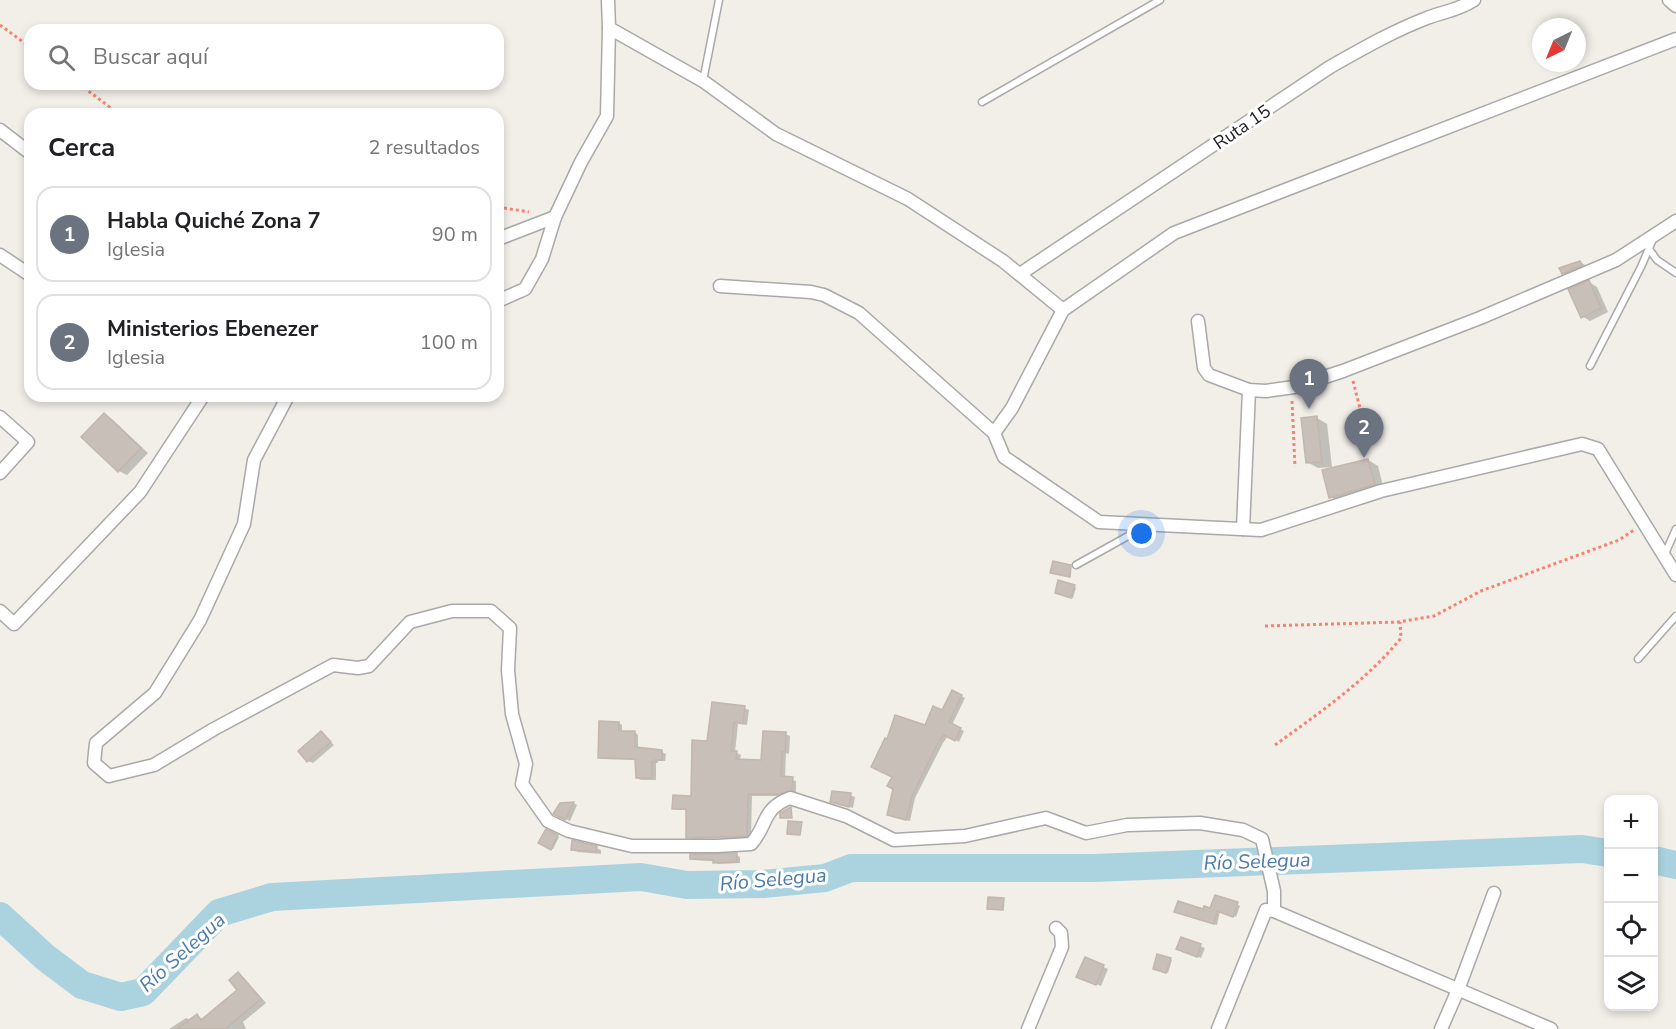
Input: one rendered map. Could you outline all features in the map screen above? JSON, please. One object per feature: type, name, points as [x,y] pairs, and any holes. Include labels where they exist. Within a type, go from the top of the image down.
[{"type":"street","points":[[504,298],[525,289],[542,259],[555,217],[581,162],[608,116],[608,0]]},
{"type":"street","name":"Ruta 15","points":[[1020,274],[1330,68],[1376,40],[1428,18],[1460,9],[1474,0]]},
{"type":"street","points":[[609,28],[703,81],[776,134],[908,200],[1020,274],[1063,310]]},
{"type":"street","points":[[994,433],[1012,408],[1063,310],[1174,233],[1676,39]]},
{"type":"street","points":[[0,130],[24,148]]},
{"type":"street","points":[[504,237],[555,217]]},
{"type":"street","points":[[1198,321],[1204,368],[1209,375],[1249,390],[1266,391],[1292,387],[1350,368],[1480,318],[1616,260],[1676,220]]},
{"type":"street","points":[[0,255],[24,271]]},
{"type":"street","points":[[720,286],[811,292],[824,295],[860,313],[994,433],[1004,457],[1099,522],[1261,530],[1381,491],[1582,444],[1598,449],[1676,575]]},
{"type":"street","points":[[1243,529],[1249,390]]},
{"type":"street","points":[[0,610],[14,624],[85,550],[140,492],[199,402]]},
{"type":"street","points":[[285,402],[254,460],[244,524],[200,620],[155,693],[96,743],[94,763],[109,776],[154,765],[214,729],[333,665],[358,668],[369,666],[410,622],[452,611],[490,611],[510,628],[508,670],[512,714],[526,764],[522,784],[548,821],[569,831],[632,846],[751,844],[758,837],[767,814],[782,801],[790,798],[846,816],[894,840],[965,836],[1046,818],[1086,832],[1127,825],[1200,824],[1243,831],[1262,838],[1274,891],[1274,911]]},
{"type":"street","points":[[0,417],[28,442],[0,473]]},
{"type":"street","points":[[1441,1029],[1494,893]]},
{"type":"street","points":[[1218,1029],[1266,910],[1274,911],[1551,1029]]},
{"type":"street","points":[[1028,1029],[1062,947],[1061,933],[1056,928]]},
{"type":"lane","points":[[703,81],[719,0]]},
{"type":"lane","points":[[982,102],[1160,0]]},
{"type":"lane","points":[[1590,366],[1655,235]]},
{"type":"lane","points":[[1649,249],[1657,260],[1676,273]]},
{"type":"lane","points":[[1076,565],[1144,525]]},
{"type":"lane","points":[[1663,556],[1676,529]]},
{"type":"lane","points":[[1638,659],[1676,616]]},
{"type":"path","points":[[0,25],[24,43]]},
{"type":"path","points":[[87,90],[111,108]]},
{"type":"path","points":[[1350,368],[1363,420]]},
{"type":"path","points":[[1292,387],[1295,467]]},
{"type":"path","points":[[1265,626],[1400,622],[1434,616],[1481,591],[1619,540],[1643,524]]},
{"type":"path","points":[[1275,745],[1360,680],[1389,653],[1401,638],[1400,622]]},
{"type":"building","points":[[1580,261],[1582,265],[1562,274],[1559,268]]},
{"type":"building","points":[[1589,280],[1601,308],[1581,318],[1568,289]]},
{"type":"building","points":[[104,413],[141,448],[118,472],[81,437]]},
{"type":"building","points":[[1317,416],[1322,462],[1306,463],[1301,418]]},
{"type":"building","points":[[1368,459],[1375,484],[1329,498],[1322,470]]},
{"type":"building","points":[[1053,561],[1071,565],[1070,577],[1050,573]]},
{"type":"building","points":[[1058,580],[1075,585],[1071,598],[1055,593]]},
{"type":"building","points":[[952,690],[962,695],[949,722],[961,728],[955,741],[944,735],[939,741],[912,796],[906,820],[887,815],[893,789],[887,786],[892,777],[871,767],[885,738],[887,739],[895,715],[925,725],[933,706],[942,710]]},
{"type":"building","points":[[712,702],[745,706],[743,723],[734,722],[731,751],[737,751],[736,759],[761,760],[763,731],[786,732],[781,776],[793,777],[792,790],[779,794],[748,794],[747,836],[686,838],[686,809],[672,809],[673,795],[691,796],[692,740],[707,741]]},
{"type":"building","points":[[599,721],[619,722],[619,731],[635,731],[635,747],[662,750],[662,760],[652,762],[652,778],[636,778],[635,759],[598,758]]},
{"type":"building","points":[[321,731],[331,742],[307,762],[298,751]]},
{"type":"building","points":[[832,791],[851,793],[849,807],[830,802]]},
{"type":"building","points":[[574,802],[565,820],[553,814],[560,803]]},
{"type":"building","points":[[791,807],[792,818],[780,818],[780,813]]},
{"type":"building","points":[[788,821],[802,822],[800,835],[787,834]]},
{"type":"building","points":[[546,829],[558,835],[551,850],[538,843]]},
{"type":"building","points":[[572,840],[597,846],[596,852],[571,850]]},
{"type":"building","points":[[737,853],[737,862],[713,863],[713,860],[690,859],[690,854]]},
{"type":"building","points":[[1215,895],[1238,902],[1233,917],[1217,911],[1214,924],[1174,912],[1178,901],[1203,909],[1204,906],[1210,908]]},
{"type":"building","points":[[988,897],[1004,898],[1003,910],[987,909]]},
{"type":"building","points":[[1181,937],[1201,944],[1197,957],[1176,949]]},
{"type":"building","points":[[1157,954],[1171,958],[1166,973],[1153,969]]},
{"type":"building","points":[[1085,957],[1104,965],[1096,985],[1076,977]]},
{"type":"building","points":[[238,972],[261,999],[225,1029],[177,1029],[197,1014],[201,1020],[237,990],[229,980]]},
{"type":"waterway","name":"Río Selegua","points":[[0,916],[46,958],[82,985],[121,997],[143,992],[219,913],[272,897],[641,877],[687,885],[763,884],[825,878],[851,868],[1094,868],[1582,849],[1604,852]]},
{"type":"waterway","name":"Río Selegua","points":[[1658,861],[1676,865]]},
{"type":"place","name":"Habla Quiché Zona 7","points":[[1309,409]]},
{"type":"place","name":"Ministerios Ebenezer","points":[[1364,458]]}]
